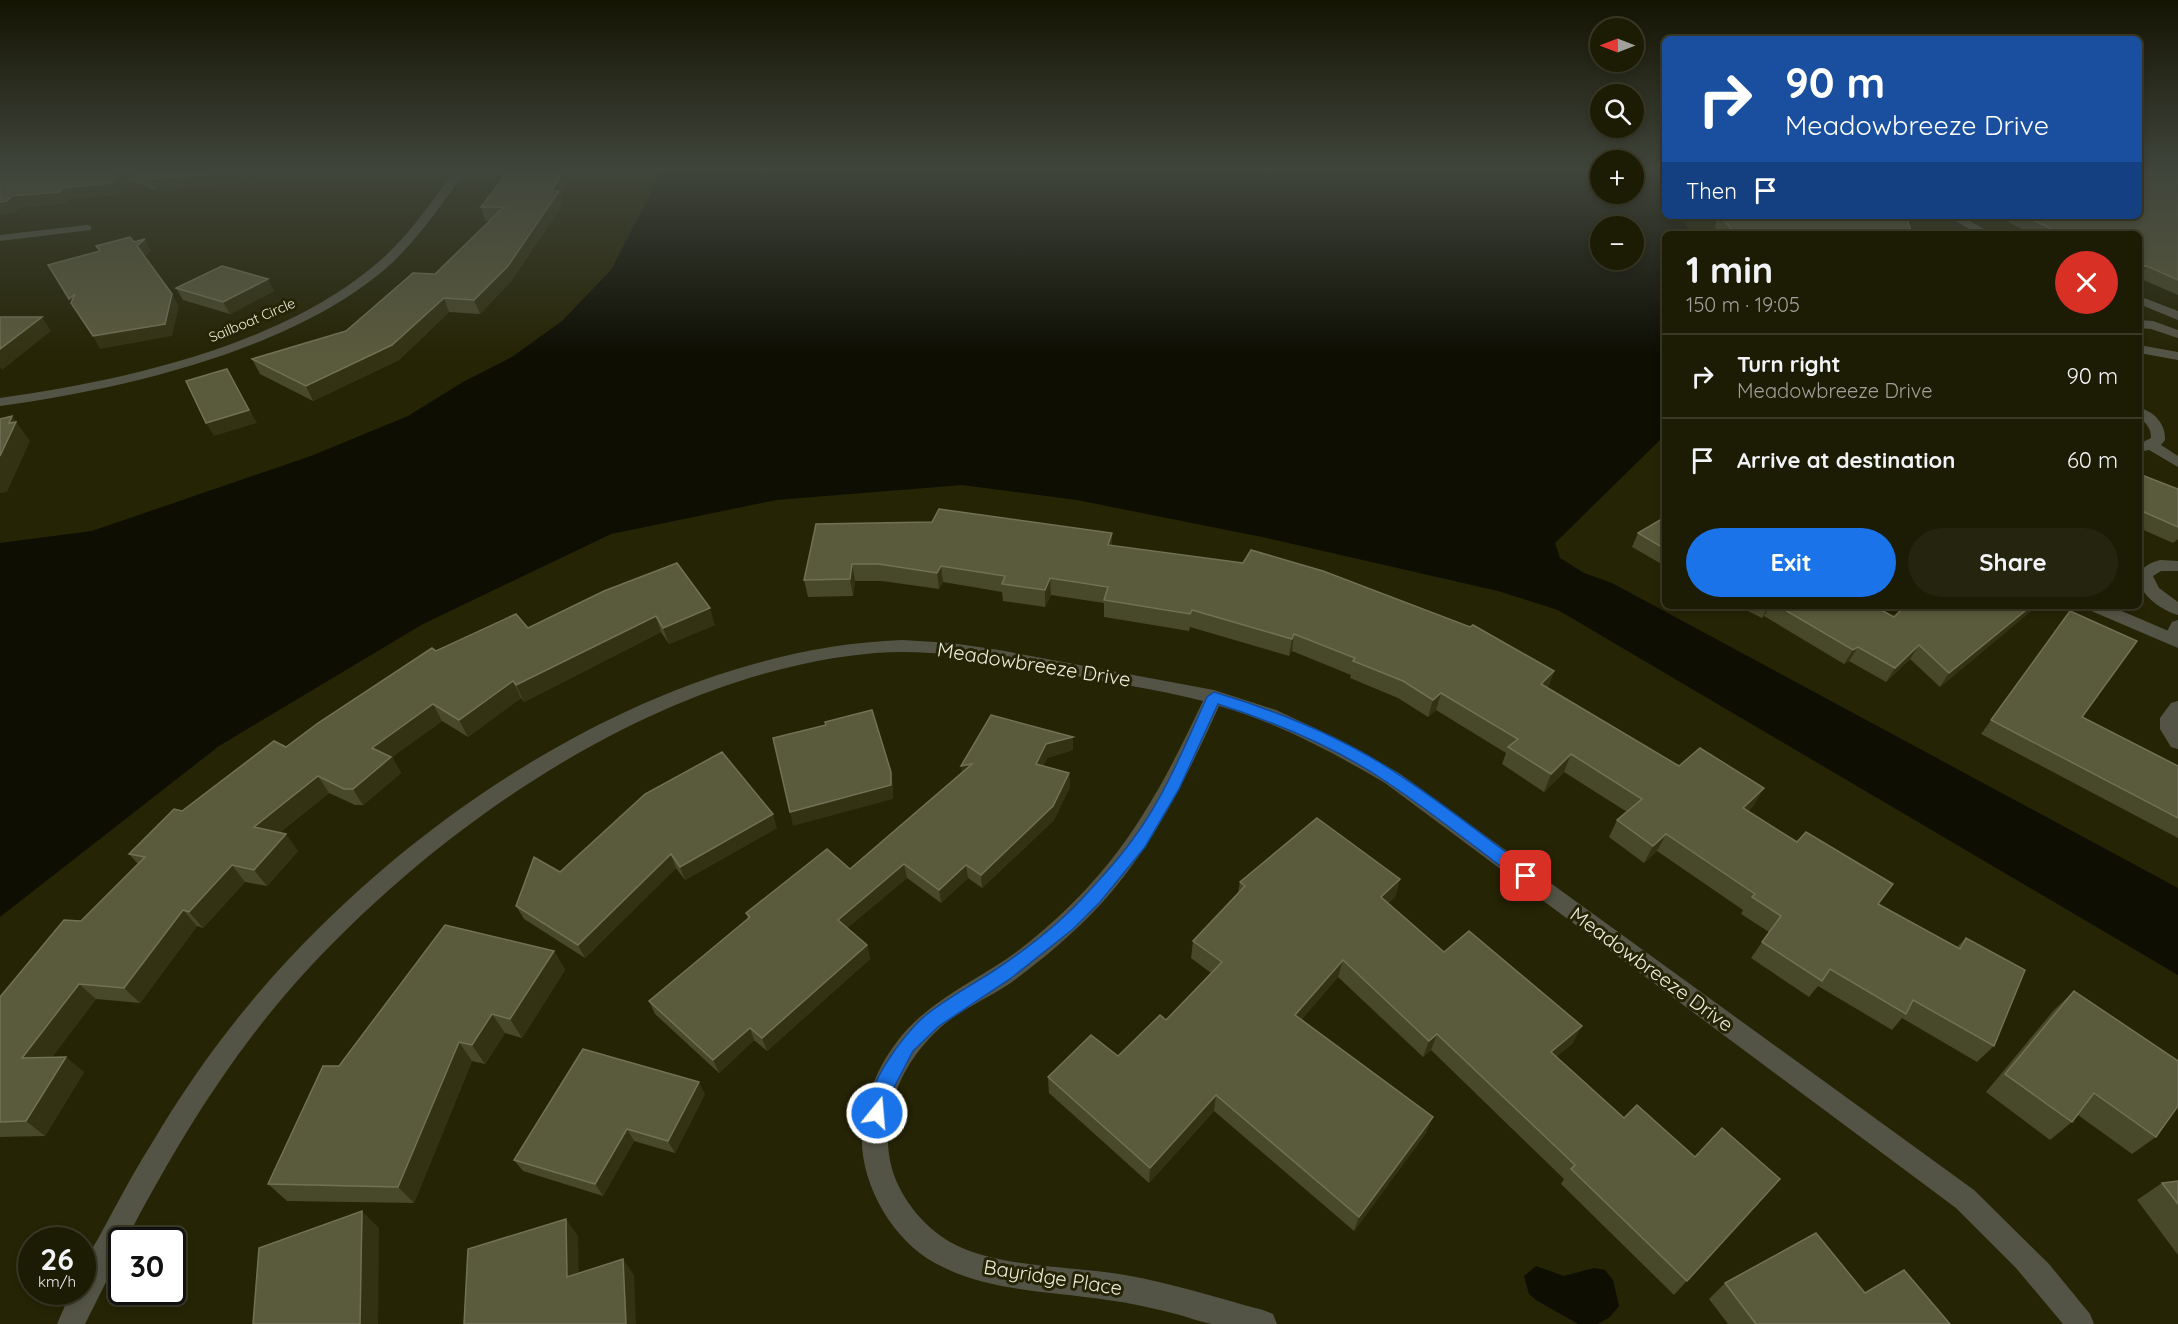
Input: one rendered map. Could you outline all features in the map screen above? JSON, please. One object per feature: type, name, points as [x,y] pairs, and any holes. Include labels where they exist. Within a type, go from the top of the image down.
[{"type":"street","points":[[0,238],[63,231]]},
{"type":"street","name":"Sailboat Circle","points":[[0,402],[66,392],[150,373],[203,357],[295,320],[349,290],[376,270],[397,251],[413,231]]},
{"type":"street","points":[[2142,301],[2176,315],[2165,328]]},
{"type":"street","points":[[2142,324],[2165,328],[2178,334]]},
{"type":"street","points":[[2142,349],[2163,355],[2178,356]]},
{"type":"street","points":[[2142,414],[2154,423],[2159,432],[2158,440],[2145,446]]},
{"type":"street","points":[[2145,446],[2178,463]]},
{"type":"street","points":[[2178,566],[2158,566],[2149,569],[2145,576],[2147,585],[2155,594],[2178,609]]},
{"type":"street","points":[[2103,609],[2176,636]]},
{"type":"street","name":"Meadowbreeze Drive","points":[[72,1324],[78,1306],[144,1178],[190,1102],[242,1031],[308,954],[412,855],[492,796],[572,747],[652,708],[732,678],[796,660],[879,646],[972,651],[1152,683],[1214,697],[1271,716],[1322,739],[1392,778],[1965,1199],[2009,1238],[2048,1281],[2080,1324]]},
{"type":"street","name":"Bayridge Place","points":[[1214,697],[1172,789],[1139,843],[1068,924],[1004,974],[933,1020],[907,1045],[880,1095],[874,1130],[878,1167],[892,1202],[915,1232],[946,1255],[984,1268],[1127,1289],[1263,1324]]},
{"type":"street","points":[[2178,708],[2174,709],[2169,718],[2169,729],[2178,742]]},
{"type":"shaded area","points":[[631,231],[1590,231],[1590,270],[1644,270],[1644,231],[1690,231],[1662,231],[1662,438],[1555,543],[1560,558],[1584,573],[1612,583],[2178,888],[2178,975],[1558,610],[1498,591],[1267,538],[1077,500],[962,485],[776,500],[611,534],[423,624],[219,746],[0,917],[0,543],[92,531],[311,456],[408,416],[463,382],[512,357],[562,321],[611,270]]},
{"type":"shaded area","points":[[1536,1266],[1564,1276],[1594,1268],[1605,1270],[1613,1280],[1619,1306],[1610,1317],[1598,1324],[1578,1324],[1529,1294],[1524,1276]]},
{"type":"building","points":[[480,231],[532,231],[508,266],[474,300],[444,298],[392,345],[306,386],[252,359],[346,331],[413,273],[435,274]]},
{"type":"building","points":[[1733,231],[1911,231],[1733,231]]},
{"type":"building","points":[[2056,231],[2178,231],[2178,280],[2147,266],[2142,267],[2142,231]]},
{"type":"building","points":[[130,237],[134,242],[145,239],[137,246],[172,294],[165,324],[93,336],[71,303],[75,294],[69,299],[48,265],[100,251],[96,246]]},
{"type":"building","points":[[222,266],[268,279],[223,302],[176,288]]},
{"type":"building","points":[[0,317],[42,317],[0,349]]},
{"type":"building","points":[[227,369],[249,410],[206,423],[186,381]]},
{"type":"building","points":[[12,416],[9,423],[16,422],[0,456],[0,419]]},
{"type":"building","points":[[2142,475],[2178,489],[2178,527],[2144,512],[2142,514]]},
{"type":"building","points":[[939,509],[1112,533],[1108,545],[1243,563],[1251,550],[1323,571],[1470,627],[1473,625],[1554,671],[1541,684],[1679,766],[1700,748],[1764,788],[1743,808],[1797,842],[1806,832],[1893,884],[1878,904],[1960,949],[1966,938],[2025,970],[1994,1046],[1913,1000],[1906,1014],[1830,969],[1822,981],[1762,942],[1781,916],[1752,897],[1755,894],[1666,834],[1653,846],[1617,820],[1642,799],[1571,754],[1551,774],[1508,747],[1518,739],[1441,693],[1433,700],[1403,681],[1353,661],[1355,658],[1294,634],[1292,639],[1192,610],[1190,614],[1104,600],[1108,587],[1050,578],[1045,590],[1002,584],[1005,576],[941,566],[937,573],[879,564],[852,564],[850,579],[804,580],[816,524],[932,522]]},
{"type":"building","points":[[1662,519],[1662,547],[1638,533]]},
{"type":"building","points":[[677,563],[710,608],[663,628],[656,616],[516,685],[513,681],[459,720],[433,704],[372,748],[391,757],[353,789],[344,789],[318,776],[254,827],[286,834],[254,870],[232,865],[189,912],[183,910],[124,988],[79,984],[22,1058],[66,1057],[26,1121],[0,1122],[0,997],[64,920],[81,921],[145,857],[129,854],[174,809],[182,811],[274,741],[286,747],[318,723],[432,648],[436,651],[516,614],[528,628],[604,591]]},
{"type":"building","points":[[1783,609],[1879,609],[1894,617],[1902,609],[2027,609],[1949,673],[1919,645],[1895,668],[1858,647],[1853,650]]},
{"type":"building","points":[[2070,611],[2137,641],[2082,717],[2178,766],[2178,818],[1991,720]]},
{"type":"building","points":[[872,710],[891,772],[891,785],[790,812],[773,738],[826,725],[825,722]]},
{"type":"building","points":[[991,715],[1073,737],[1046,744],[1036,764],[1069,773],[1053,806],[981,875],[966,865],[939,890],[904,864],[838,920],[867,945],[762,1038],[750,1028],[713,1060],[649,1001],[750,917],[746,913],[827,849],[850,869],[972,764],[961,766]]},
{"type":"building","points":[[722,752],[773,814],[680,867],[671,854],[578,945],[516,906],[534,857],[560,872],[645,794]]},
{"type":"building","points":[[1317,818],[1400,879],[1381,897],[1444,952],[1469,931],[1582,1026],[1551,1052],[1624,1118],[1637,1105],[1695,1157],[1722,1128],[1780,1179],[1687,1281],[1571,1169],[1575,1165],[1437,1034],[1429,1041],[1343,960],[1295,1015],[1433,1117],[1359,1217],[1216,1095],[1150,1168],[1048,1077],[1091,1035],[1118,1056],[1160,1015],[1166,1020],[1222,962],[1193,941],[1245,886],[1240,882]]},
{"type":"building","points":[[445,925],[554,951],[510,1019],[492,1014],[472,1045],[459,1042],[398,1187],[268,1184],[323,1066],[339,1066]]},
{"type":"building","points":[[2074,991],[2178,1061],[2178,1106],[2156,1137],[2094,1093],[2072,1122],[2005,1074]]},
{"type":"building","points":[[583,1049],[699,1082],[668,1141],[627,1129],[595,1184],[514,1160]]},
{"type":"building","points":[[2178,1181],[2178,1204],[2162,1183]]},
{"type":"building","points":[[362,1211],[360,1324],[253,1324],[259,1248]]},
{"type":"building","points":[[566,1219],[567,1277],[623,1259],[626,1324],[464,1324],[468,1249]]},
{"type":"building","points":[[1816,1233],[1865,1293],[1904,1270],[1950,1324],[1756,1324],[1725,1283]]},
{"type":"route","points":[[877,1113],[880,1095],[907,1045],[933,1020],[1004,974],[1068,924],[1139,843],[1172,789],[1214,697],[1271,716],[1332,743],[1392,778],[1526,876]]}]
